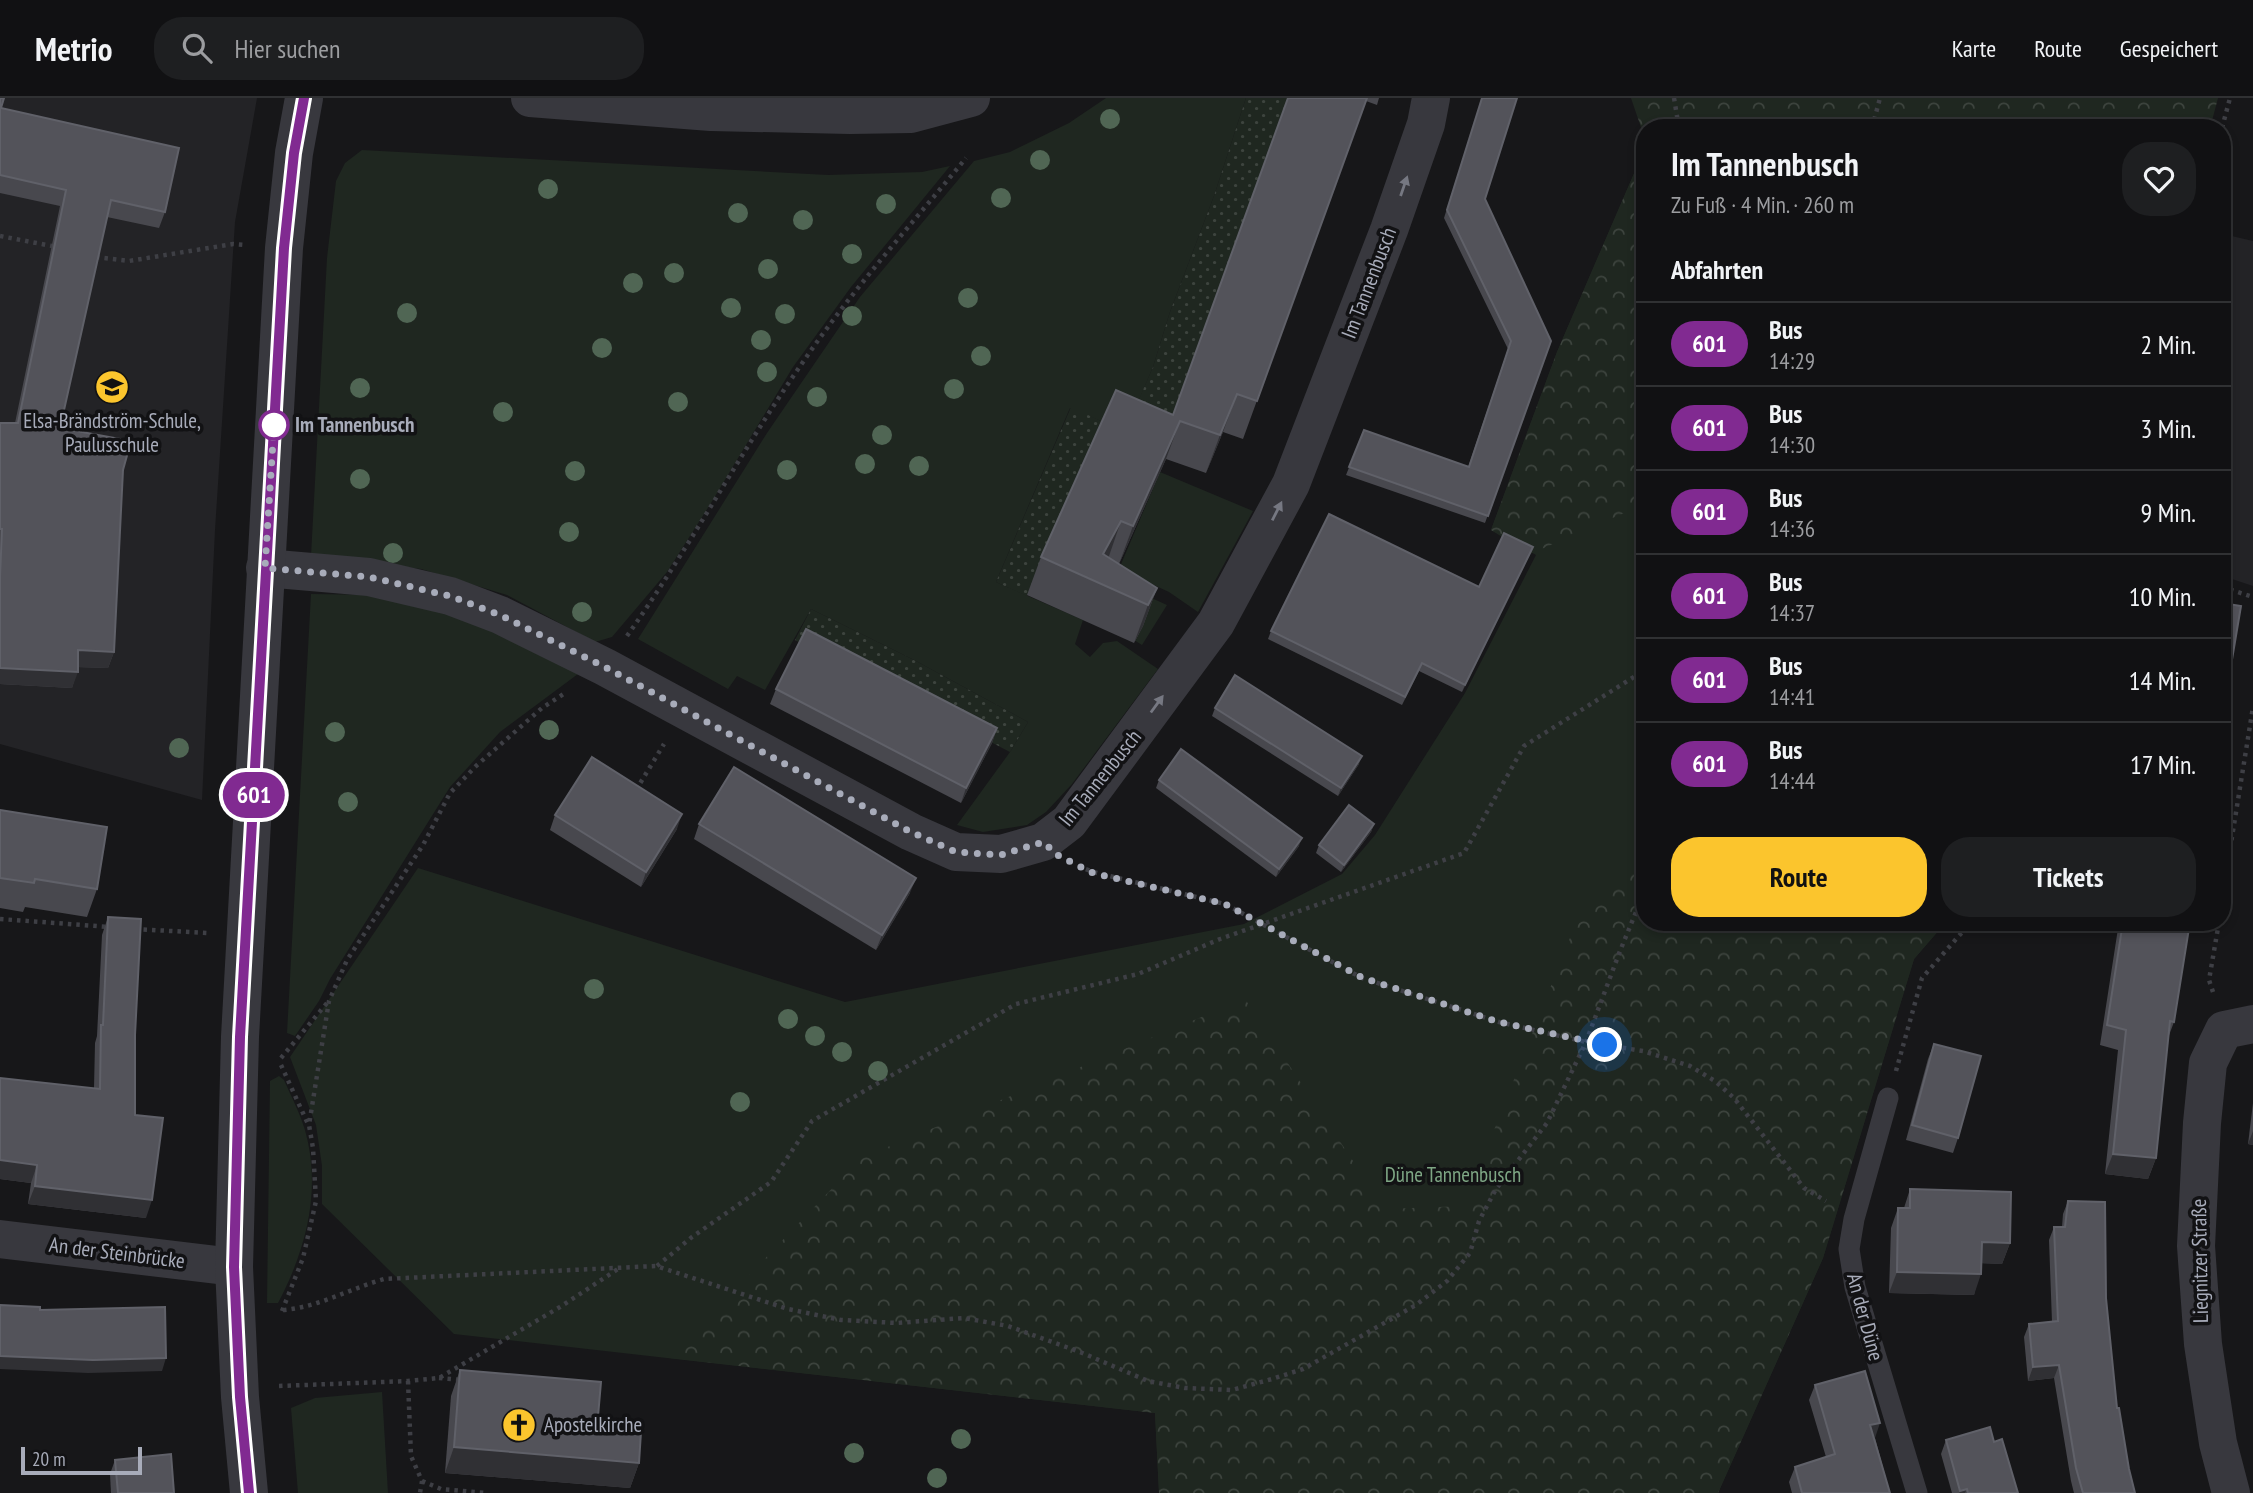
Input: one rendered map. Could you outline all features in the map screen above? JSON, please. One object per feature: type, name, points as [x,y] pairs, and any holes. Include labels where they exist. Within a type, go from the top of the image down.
[{"type":"street","points":[[249,1493],[240,1397],[234,1267],[240,1037],[284,248],[294,153],[304,98]]},
{"type":"street","points":[[530,98],[711,112],[850,116],[911,114],[971,98]]},
{"type":"street","name":"Im Tannenbusch","points":[[265,568],[369,577],[450,596],[500,615],[605,667],[911,832],[956,852],[1001,855],[1043,842],[1069,822],[1216,623],[1291,484],[1389,230],[1426,124],[1432,98]]},
{"type":"street","name":"Liegnitzer Straße","points":[[2231,1493],[2218,1443],[2203,1344],[2196,1246],[2208,1063],[2238,1027]]},
{"type":"street","name":"An der Steinbrücke","points":[[0,1239],[234,1267]]},
{"type":"lane","name":"An der Düne","points":[[1888,1098],[1854,1219],[1849,1249],[1854,1287],[1917,1493]]},
{"type":"path","points":[[1674,98],[1678,119]]},
{"type":"path","points":[[1874,119],[1880,98]]},
{"type":"path","points":[[2225,119],[2231,98]]},
{"type":"path","points":[[309,1125],[329,1001],[347,960],[423,845],[450,793],[476,766],[542,708],[605,667],[663,586],[802,363],[966,158]]},
{"type":"path","points":[[0,236],[52,246]]},
{"type":"path","points":[[96,257],[129,261],[233,244],[252,246]]},
{"type":"path","points":[[2231,590],[2253,597]]},
{"type":"path","points":[[656,1266],[692,1237],[771,1182],[812,1121],[1016,1004],[1138,974],[1220,939],[1464,853],[1524,746],[1636,676]]},
{"type":"path","points":[[2231,843],[2253,708]]},
{"type":"path","points":[[630,800],[685,710]]},
{"type":"path","points":[[1043,842],[1059,856],[1093,873],[1225,904],[1363,978],[1499,1022],[1586,1042],[1643,1051],[1690,1066],[1715,1081],[1734,1098],[1785,1160],[1804,1188],[1854,1219]]},
{"type":"path","points":[[283,1310],[303,1308],[361,1285],[384,1279],[656,1266],[788,1309],[841,1320],[897,1323],[964,1318],[1008,1326],[1080,1352],[1148,1381],[1185,1388],[1232,1390],[1303,1369],[1385,1324],[1447,1281],[1470,1253],[1479,1221],[1496,1189],[1547,1123],[1586,1042],[1636,912]]},
{"type":"path","points":[[0,919],[109,927]]},
{"type":"path","points":[[123,928],[246,936]]},
{"type":"path","points":[[1888,1098],[1922,978],[1963,931]]},
{"type":"path","points":[[2217,931],[2209,980],[2238,1027]]},
{"type":"path","points":[[274,1320],[283,1310],[303,1258],[316,1201],[309,1125],[278,1060],[329,1001]]},
{"type":"path","points":[[439,1378],[621,1268]]},
{"type":"path","points":[[279,1387],[439,1378],[468,1380]]},
{"type":"path","points":[[408,1381],[411,1456],[422,1481],[421,1493]]},
{"type":"path","points":[[422,1481],[441,1489],[487,1493]]},
{"type":"shaded area","name":"Elsa-Brändström-Schule, Paulusschule","points":[[0,98],[257,98],[235,222],[215,530],[202,800],[0,744]]},
{"type":"shaded area","points":[[2231,236],[2253,241],[2253,586],[2231,579]]},
{"type":"green space","points":[[1106,98],[1246,98],[1153,367],[1123,438],[1103,422],[1070,408],[996,582],[1083,620],[1075,644],[1090,657],[1103,643],[1117,641],[1158,669],[1072,784],[1046,812],[1027,825],[983,832],[957,825],[1010,752],[1028,722],[914,660],[811,609],[765,690],[737,676],[728,689],[638,639],[767,433],[860,297],[974,161],[1010,152],[1069,123]]},
{"type":"green space","points":[[1246,98],[1288,98],[1166,434],[1130,420],[1153,367]]},
{"type":"green space","points":[[1631,98],[2218,98],[2212,119],[1638,119]]},
{"type":"green space","points":[[362,150],[828,175],[922,172],[950,166],[851,287],[793,367],[667,572],[612,637],[595,642],[507,595],[421,569],[311,556],[327,258],[336,181],[345,163]]},
{"type":"green space","name":"Düne Tannenbusch","points":[[1636,169],[1636,931],[1938,931],[1914,959],[1823,1258],[1718,1493],[1159,1493],[1155,1413],[454,1334],[322,1204],[322,1166],[316,1125],[290,1057],[418,868],[845,1002],[1244,924],[1342,874],[1375,835],[1465,693],[1536,555],[1491,530],[1557,352]]},
{"type":"green space","points":[[1636,169],[1636,508],[1530,554],[1491,530],[1557,352]]},
{"type":"green space","points":[[1071,407],[1103,422],[1102,428],[1027,596],[996,582]]},
{"type":"green space","points":[[1160,472],[1253,511],[1198,612],[1169,592],[1119,569]]},
{"type":"green space","points":[[1136,591],[1167,605],[1142,645],[1118,630]]},
{"type":"green space","points":[[311,594],[379,595],[443,605],[582,671],[500,732],[450,787],[295,1036],[287,1033]]},
{"type":"green space","points":[[811,609],[914,660],[1028,722],[1010,752],[795,640]]},
{"type":"green space","points":[[1636,857],[1636,931],[1938,931],[1914,959],[1823,1258],[1718,1493],[1159,1493],[1155,1413],[670,1358],[861,1158],[1245,999],[1385,1209],[1464,1206],[1573,930]]},
{"type":"green space","points":[[279,1076],[284,1080],[305,1130],[310,1152],[311,1197],[303,1241],[288,1283],[278,1303],[267,1303],[270,1081]]},
{"type":"green space","points":[[382,1392],[388,1493],[298,1493],[291,1408],[315,1398]]},
{"type":"building","points":[[0,98],[4,98],[1,108],[179,148],[165,212],[111,200],[60,428],[131,441],[123,470],[114,652],[78,650],[78,672],[0,668],[0,423],[18,423],[66,190],[0,175]]},
{"type":"building","points":[[1288,98],[1367,98],[1257,401],[1237,394],[1220,435],[1180,421],[1133,526],[1121,521],[1103,554],[1157,588],[1148,605],[1041,557],[1116,390],[1173,415]]},
{"type":"building","points":[[1482,98],[1517,98],[1485,199],[1551,341],[1488,516],[1349,467],[1364,430],[1469,467],[1511,341],[1447,210]]},
{"type":"building","points":[[1329,514],[1479,587],[1504,533],[1533,547],[1465,685],[1422,663],[1405,697],[1271,631]]},
{"type":"building","points":[[2231,604],[2241,606],[2231,665]]},
{"type":"building","points":[[806,629],[997,728],[966,788],[776,689]]},
{"type":"building","points":[[1235,675],[1362,756],[1341,788],[1215,708]]},
{"type":"building","points":[[1181,749],[1302,838],[1279,869],[1159,780]]},
{"type":"building","points":[[592,757],[682,814],[646,872],[555,815]]},
{"type":"building","points":[[734,767],[916,878],[882,935],[699,824]]},
{"type":"building","points":[[1349,805],[1374,824],[1344,865],[1319,845]]},
{"type":"building","points":[[0,810],[107,827],[97,889],[35,879],[34,883],[0,878]]},
{"type":"building","points":[[108,917],[141,919],[135,1035],[135,1115],[163,1118],[152,1200],[35,1186],[37,1165],[0,1160],[0,1078],[100,1089]]},
{"type":"building","points":[[2122,931],[2189,931],[2174,1022],[2170,1021],[2156,1158],[2113,1154],[2126,1030],[2107,1025]]},
{"type":"building","points":[[1934,1044],[1981,1056],[1958,1138],[1912,1125]]},
{"type":"building","points":[[1910,1189],[2011,1192],[2010,1243],[1982,1242],[1981,1274],[1897,1272],[1898,1208],[1910,1208]]},
{"type":"building","points":[[2068,1201],[2105,1202],[2106,1298],[2117,1408],[2135,1493],[2083,1493],[2076,1468],[2059,1365],[2033,1367],[2029,1324],[2058,1321],[2054,1227],[2065,1227]]},
{"type":"building","points":[[0,1305],[40,1307],[40,1310],[165,1307],[166,1358],[93,1360],[0,1356]]},
{"type":"building","points":[[460,1370],[601,1382],[597,1428],[641,1432],[639,1463],[454,1447]]},
{"type":"building","points":[[1865,1371],[1880,1423],[1870,1425],[1890,1493],[1802,1493],[1795,1467],[1835,1454],[1815,1385]]},
{"type":"building","points":[[1990,1427],[1994,1442],[2002,1439],[2018,1493],[1968,1493],[1967,1489],[1960,1491],[1946,1440]]},
{"type":"building","points":[[171,1454],[174,1493],[118,1493],[115,1460]]},
{"type":"bus line","name":"601","points":[[249,1493],[240,1397],[234,1267],[240,1037],[284,248],[294,153],[304,98]]},
{"type":"place","name":"Elsa-Brändström-Schule, Paulusschule","points":[[112,387]]},
{"type":"place","name":"Im Tannenbusch","points":[[274,425]]},
{"type":"place","name":"Apostelkirche","points":[[519,1425]]},
{"type":"route","points":[[274,425],[265,568],[369,577],[450,596],[500,615],[605,667],[911,832],[956,852],[1001,855],[1043,842],[1059,856],[1093,873],[1225,904],[1363,978],[1499,1022],[1605,1045]]}]
